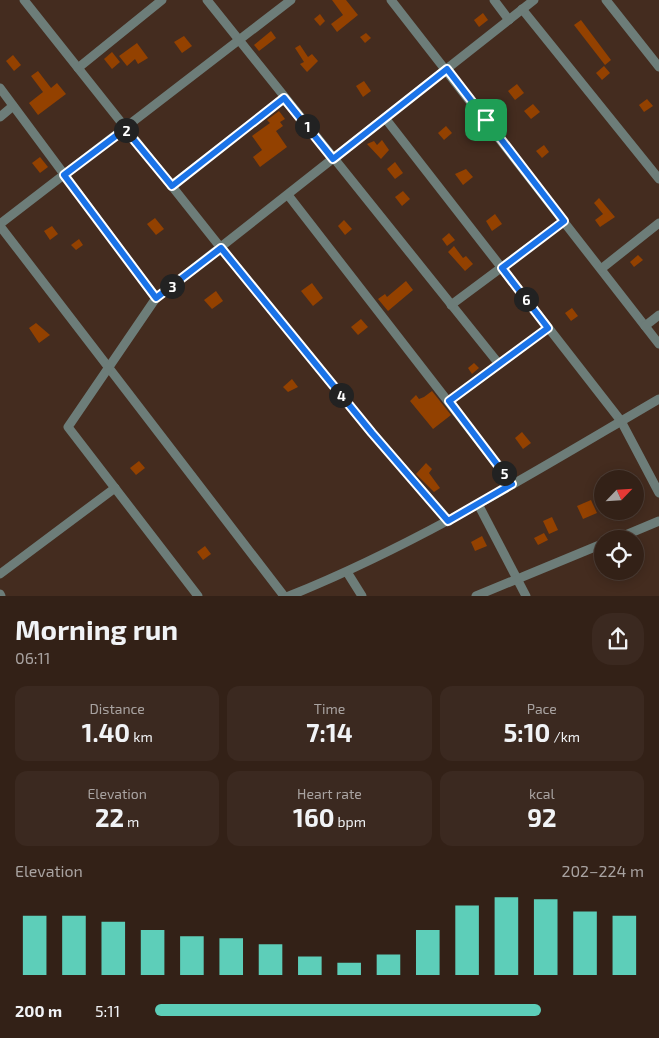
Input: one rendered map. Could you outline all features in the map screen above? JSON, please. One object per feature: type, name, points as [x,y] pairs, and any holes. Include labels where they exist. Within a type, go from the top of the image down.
[{"type":"street","points":[[24,0],[221,248],[372,433],[448,521]]},
{"type":"street","points":[[78,68],[162,0]]},
{"type":"street","points":[[207,0],[499,364]]},
{"type":"street","points":[[284,596],[0,225],[291,0]]},
{"type":"street","points":[[391,0],[447,69],[659,344]]},
{"type":"street","points":[[494,0],[509,20]]},
{"type":"street","points":[[198,596],[68,427],[156,298],[534,0]]},
{"type":"street","points":[[606,0],[659,67]]},
{"type":"street","points":[[522,9],[659,179]]},
{"type":"street","points":[[0,88],[156,298]]},
{"type":"street","points":[[172,186],[284,98]]},
{"type":"street","points":[[0,117],[13,106]]},
{"type":"street","points":[[385,118],[620,421],[659,493]]},
{"type":"street","points":[[288,195],[512,484]]},
{"type":"street","points":[[451,305],[564,221]]},
{"type":"street","points":[[601,269],[659,223]]},
{"type":"street","points":[[645,326],[659,315]]},
{"type":"street","points":[[449,401],[548,328]]},
{"type":"street","points":[[289,596],[347,572],[448,521],[659,399]]},
{"type":"street","points":[[0,574],[115,488]]},
{"type":"street","points":[[478,504],[526,596]]},
{"type":"street","points":[[638,530],[659,521]]},
{"type":"street","points":[[476,596],[594,547]]},
{"type":"street","points":[[347,572],[362,596]]},
{"type":"building","points":[[332,0],[346,0],[358,15],[337,32],[331,24],[343,15]]},
{"type":"building","points":[[483,13],[488,20],[479,27],[474,20]]},
{"type":"building","points":[[320,14],[325,21],[320,26],[314,19]]},
{"type":"building","points":[[581,20],[611,60],[605,65],[574,25]]},
{"type":"building","points":[[271,31],[276,38],[259,51],[254,45]]},
{"type":"building","points":[[366,33],[371,38],[365,43],[360,37]]},
{"type":"building","points":[[184,36],[192,46],[182,53],[174,42]]},
{"type":"building","points":[[137,43],[148,58],[138,64],[135,59],[127,66],[119,56]]},
{"type":"building","points":[[300,45],[308,57],[312,54],[318,61],[307,72],[300,64],[304,62],[295,48]]},
{"type":"building","points":[[112,52],[120,62],[112,69],[104,59]]},
{"type":"building","points":[[13,55],[21,65],[14,71],[6,61]]},
{"type":"building","points":[[604,66],[610,73],[602,80],[596,73]]},
{"type":"building","points":[[38,71],[51,88],[57,83],[66,94],[38,115],[29,103],[43,92],[31,76]]},
{"type":"building","points":[[364,81],[371,91],[363,97],[356,86]]},
{"type":"building","points":[[517,84],[524,93],[515,100],[508,91]]},
{"type":"building","points":[[647,99],[653,106],[644,112],[639,105]]},
{"type":"building","points":[[533,104],[540,112],[531,119],[524,111]]},
{"type":"building","points":[[279,111],[285,119],[280,122],[283,126],[276,131],[287,147],[260,167],[253,157],[262,150],[252,136],[270,123],[267,120]]},
{"type":"building","points":[[446,126],[452,133],[444,140],[438,133]]},
{"type":"building","points":[[382,140],[389,150],[381,159],[367,144],[374,141],[377,145]]},
{"type":"building","points":[[544,145],[549,152],[542,158],[536,151]]},
{"type":"building","points":[[40,157],[48,167],[40,173],[32,163]]},
{"type":"building","points":[[395,162],[403,173],[395,179],[387,169]]},
{"type":"building","points":[[466,169],[473,177],[463,185],[455,174]]},
{"type":"building","points":[[403,191],[410,199],[402,206],[395,197]]},
{"type":"building","points":[[599,198],[615,217],[600,227],[595,220],[603,214],[594,203]]},
{"type":"building","points":[[495,214],[502,224],[492,231],[486,221]]},
{"type":"building","points":[[155,218],[164,229],[156,235],[147,224]]},
{"type":"building","points":[[344,220],[352,229],[345,235],[338,226]]},
{"type":"building","points":[[52,226],[58,234],[50,240],[44,231]]},
{"type":"building","points":[[449,233],[455,240],[447,246],[442,239]]},
{"type":"building","points":[[79,239],[83,245],[76,250],[71,245]]},
{"type":"building","points":[[454,246],[463,258],[466,256],[473,264],[465,271],[448,252]]},
{"type":"building","points":[[638,255],[643,260],[634,267],[630,262]]},
{"type":"building","points":[[406,281],[413,290],[388,311],[378,299],[385,294],[387,297]]},
{"type":"building","points":[[312,283],[323,298],[313,306],[301,291]]},
{"type":"building","points":[[216,291],[223,301],[212,309],[204,300]]},
{"type":"building","points":[[572,308],[578,316],[571,321],[565,313]]},
{"type":"building","points":[[361,319],[368,327],[358,335],[351,327]]},
{"type":"building","points":[[36,323],[50,335],[39,343],[29,328]]},
{"type":"building","points":[[474,363],[479,368],[472,374],[468,368]]},
{"type":"building","points":[[292,379],[298,387],[288,392],[283,387]]},
{"type":"building","points":[[432,391],[451,415],[433,429],[410,401],[416,395],[419,399]]},
{"type":"building","points":[[522,432],[531,443],[523,449],[515,438]]},
{"type":"building","points":[[139,461],[145,468],[136,475],[130,468]]},
{"type":"building","points":[[426,463],[432,469],[429,473],[440,488],[434,492],[416,474]]},
{"type":"building","points":[[591,500],[594,506],[594,514],[583,519],[577,506]]},
{"type":"building","points":[[552,517],[558,530],[549,534],[543,521]]},
{"type":"building","points":[[544,533],[548,540],[538,545],[534,538]]},
{"type":"building","points":[[482,536],[487,546],[475,551],[471,542]]},
{"type":"building","points":[[205,546],[211,554],[203,560],[197,552]]},
{"type":"route","points":[[447,69],[486,120],[564,221],[502,268],[548,328],[449,401],[512,484],[448,521],[372,433],[221,248],[156,298],[64,175],[125,129],[172,186],[284,98],[333,159],[447,69]]}]
